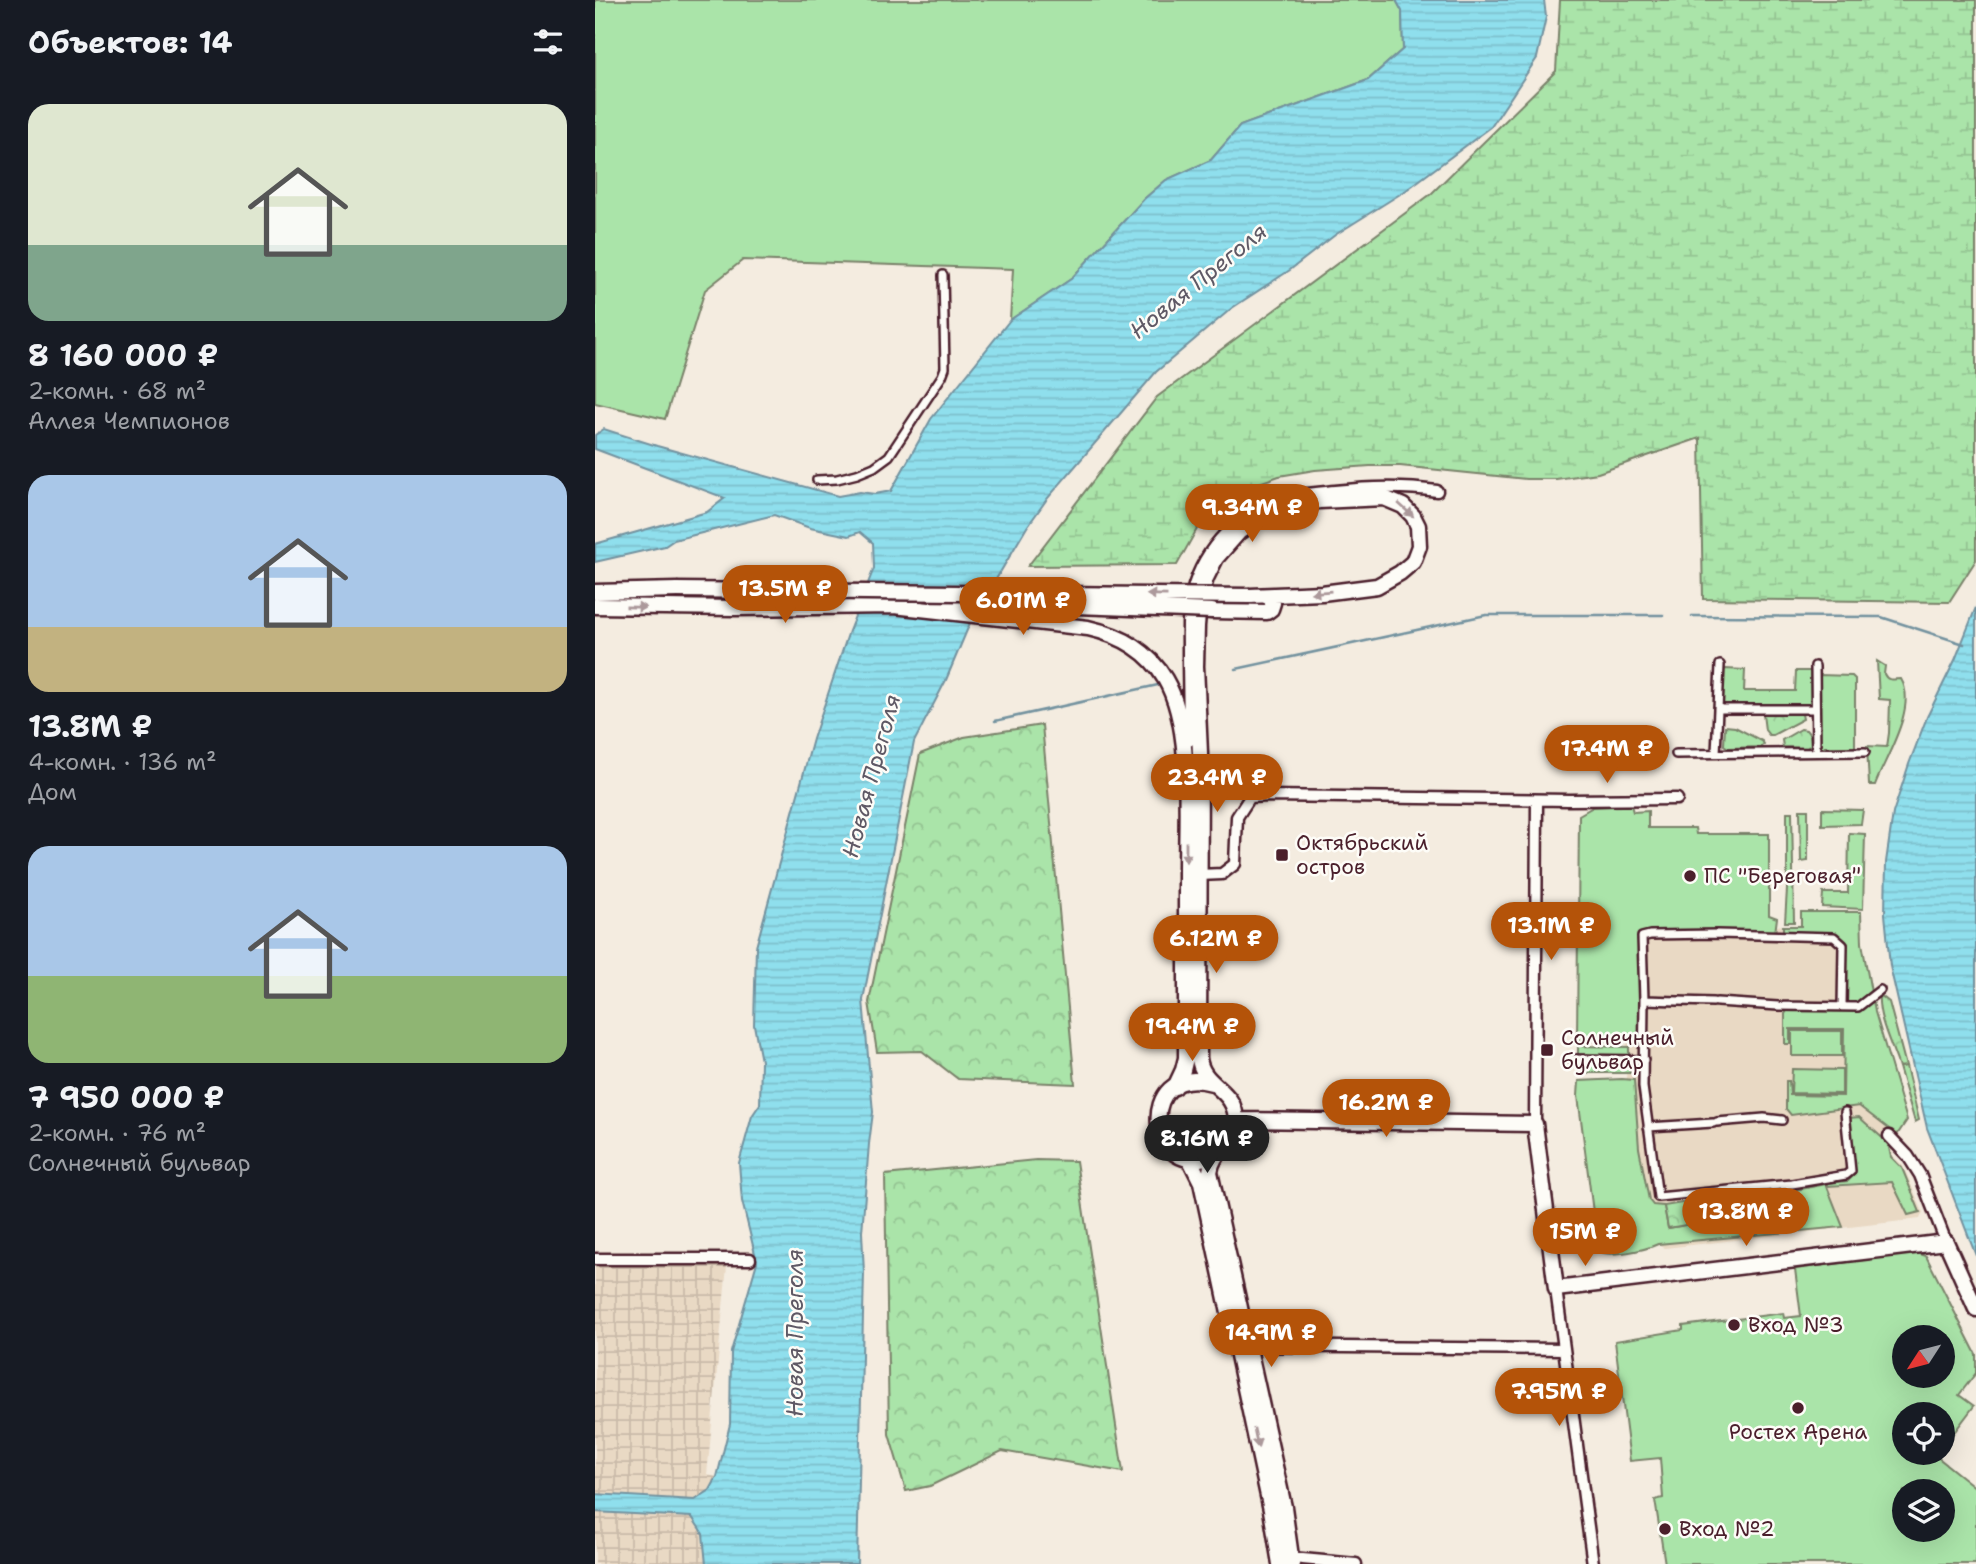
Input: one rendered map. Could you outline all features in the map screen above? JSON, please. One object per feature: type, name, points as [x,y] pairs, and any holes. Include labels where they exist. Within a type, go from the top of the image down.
[{"type":"main road","points":[[894,607],[920,603],[992,603],[1255,601],[1377,586],[1404,570],[1415,558],[1419,550],[1418,526],[1413,516],[1400,503],[1384,498],[1307,503],[1280,509],[1245,527],[1216,558],[1206,578],[1197,614],[1196,666],[1200,753],[1199,1058],[1204,1074],[1230,1098],[1236,1120],[1233,1135],[1211,1164],[1210,1172],[1284,1507],[1288,1562]]},
{"type":"main road","points":[[595,592],[677,590],[1255,601]]},
{"type":"main road","points":[[595,606],[894,607],[1098,630],[1126,641],[1143,653],[1165,677],[1178,708],[1185,784],[1186,1058],[1184,1070],[1175,1087]]},
{"type":"main road","points":[[1212,1083],[1197,1080],[1183,1082],[1175,1087],[1160,1104],[1158,1127],[1168,1147],[1181,1156],[1204,1158],[1218,1153]]},
{"type":"main road","points":[[1236,1120],[1535,1124],[1556,1289],[1946,1242],[1976,1308]]},
{"type":"main road","points":[[1189,1158],[1201,1182],[1271,1510],[1288,1562]]},
{"type":"street","points":[[817,480],[857,474],[874,467],[889,456],[941,376],[945,368],[943,275]]},
{"type":"street","points":[[1185,784],[1189,741],[1189,613],[1198,574],[1216,544],[1233,526],[1252,512],[1284,498],[1378,487],[1437,491]]},
{"type":"street","points":[[1716,753],[1720,665]]},
{"type":"street","points":[[1815,666],[1815,752]]},
{"type":"street","points":[[1718,709],[1815,709]]},
{"type":"street","points":[[1676,754],[1865,752]]},
{"type":"street","points":[[1199,875],[1222,874],[1235,864],[1237,817],[1250,797],[1677,799]]},
{"type":"street","points":[[1535,1124],[1537,800]]},
{"type":"street","points":[[1842,1006],[1843,945],[1834,937],[1717,934],[1642,937],[1643,1087],[1658,1197],[1792,1184],[1846,1175],[1851,1171],[1845,1112]]},
{"type":"street","points":[[1644,1000],[1858,1007],[1880,990]]},
{"type":"street","points":[[1571,1059],[1644,1060]]},
{"type":"street","points":[[1648,1127],[1764,1118],[1782,1120]]},
{"type":"street","points":[[1889,1136],[1908,1156],[1920,1175],[1946,1242]]},
{"type":"street","points":[[595,1259],[750,1259]]},
{"type":"street","points":[[1556,1289],[1593,1564]]},
{"type":"street","points":[[1248,1346],[1564,1349]]},
{"type":"street","points":[[1288,1562],[1356,1564]]},
{"type":"shaded area","points":[[1858,922],[1859,959],[1870,1024],[1893,1126],[1889,1136],[1893,1156],[1903,1166],[1923,1212],[1920,1219],[1665,1248],[1646,1237],[1626,1093],[1628,925],[1771,926]]},
{"type":"shaded area","points":[[595,1266],[727,1266],[707,1475],[717,1477],[703,1534],[706,1564],[595,1564]]},
{"type":"green space","points":[[595,0],[1396,0],[1402,11],[1403,49],[1368,80],[1240,126],[1211,160],[1166,180],[1144,199],[1071,279],[1010,320],[1013,269],[743,260],[705,290],[665,419],[595,403]]},
{"type":"green space","points":[[1560,0],[1976,0],[1976,560],[1949,602],[1703,599],[1700,438],[1598,473],[1556,479],[1526,479],[1400,466],[1315,470],[1279,476],[1248,487],[1218,508],[1197,529],[1177,565],[1028,566],[1157,397],[1431,194],[1556,71]]},
{"type":"green space","points":[[1877,661],[1885,666],[1884,674],[1887,678],[1901,679],[1906,704],[1898,732],[1875,785],[1869,785],[1867,746],[1887,747],[1889,733],[1890,700],[1879,699]]},
{"type":"green space","points":[[1725,669],[1745,670],[1744,691],[1795,691],[1796,671],[1812,671],[1811,704],[1722,704],[1722,672]]},
{"type":"green space","points":[[1819,675],[1852,676],[1855,679],[1855,749],[1822,750],[1819,746]]},
{"type":"green space","points":[[1763,714],[1802,714],[1803,719],[1769,735],[1765,730]]},
{"type":"green space","points":[[1042,725],[1075,1084],[958,1079],[922,1051],[877,1052],[869,1002],[920,754],[964,737]]},
{"type":"green space","points":[[1725,726],[1735,727],[1764,744],[1760,747],[1728,748],[1724,745]]},
{"type":"green space","points":[[1801,729],[1810,735],[1811,745],[1807,748],[1783,747],[1782,740]]},
{"type":"green space","points":[[1631,805],[1633,812],[1648,811],[1648,828],[1695,828],[1696,834],[1769,834],[1769,915],[1777,918],[1775,933],[1644,933],[1639,937],[1640,1042],[1577,1040],[1579,815],[1593,807]]},
{"type":"green space","points":[[1822,809],[1863,810],[1861,824],[1822,825]]},
{"type":"green space","points":[[1800,810],[1808,810],[1808,861],[1801,862]]},
{"type":"green space","points":[[1787,812],[1792,812],[1794,922],[1785,922]]},
{"type":"green space","points":[[1849,833],[1865,834],[1863,909],[1822,907],[1823,893],[1848,893]]},
{"type":"green space","points":[[1801,912],[1861,912],[1862,943],[1871,992],[1857,1005],[1846,1002],[1846,944],[1836,935],[1783,934],[1783,926],[1801,926]]},
{"type":"green space","points":[[1879,994],[1889,1002],[1906,1066],[1899,1067],[1889,1041],[1880,1012]]},
{"type":"green space","points":[[1873,1000],[1907,1120],[1897,1135],[1859,1106],[1791,1115],[1786,1109],[1786,1081],[1789,1081],[1790,1095],[1843,1096],[1844,1029],[1790,1029],[1790,1044],[1785,1044],[1785,1014],[1788,1009],[1858,1010]]},
{"type":"green space","points":[[1792,1031],[1842,1031],[1842,1056],[1792,1056]]},
{"type":"green space","points":[[1578,1046],[1629,1047],[1629,1057],[1578,1056]]},
{"type":"green space","points":[[1578,1065],[1630,1065],[1630,1073],[1578,1073]]},
{"type":"green space","points":[[1906,1066],[1919,1120],[1915,1122],[1899,1067]]},
{"type":"green space","points":[[1792,1069],[1842,1070],[1842,1094],[1791,1093]]},
{"type":"green space","points":[[1634,1080],[1639,1148],[1649,1200],[1653,1205],[1664,1206],[1668,1228],[1698,1223],[1694,1201],[1718,1199],[1720,1218],[1744,1215],[1742,1196],[1762,1195],[1765,1210],[1788,1207],[1786,1192],[1826,1184],[1843,1227],[1658,1244],[1619,1253],[1598,1251],[1578,1096],[1579,1081]]},
{"type":"green space","points":[[1859,1117],[1888,1143],[1891,1157],[1902,1168],[1920,1212],[1908,1215],[1892,1182],[1828,1186],[1828,1183],[1848,1181],[1855,1174],[1849,1118]]},
{"type":"green space","points":[[1036,1160],[1076,1161],[1123,1472],[1002,1451],[930,1486],[906,1491],[889,1434],[885,1175]]},
{"type":"green space","points":[[1786,1192],[1789,1206],[1764,1210],[1762,1195]]},
{"type":"green space","points":[[1742,1196],[1744,1215],[1720,1218],[1718,1199]]},
{"type":"green space","points":[[1694,1201],[1698,1223],[1668,1228],[1664,1206]]},
{"type":"green space","name":"Ростех Арена","points":[[1917,1253],[1926,1256],[1976,1354],[1976,1373],[1959,1395],[1974,1406],[1955,1431],[1955,1402],[1892,1402],[1892,1465],[1947,1465],[1976,1488],[1976,1564],[1665,1564],[1655,1500],[1663,1498],[1660,1458],[1630,1461],[1615,1341],[1683,1330],[1683,1326],[1783,1313],[1784,1318],[1801,1316],[1795,1269]]},
{"type":"water","name":"Новая Преголя","points":[[1396,0],[1544,0],[1546,17],[1537,58],[1491,127],[1405,191],[1335,235],[1290,270],[1232,308],[1156,372],[1047,499],[1027,527],[970,623],[946,680],[914,742],[863,1000],[873,1112],[862,1232],[864,1273],[857,1564],[706,1564],[703,1534],[692,1517],[595,1512],[595,1494],[695,1500],[710,1490],[717,1477],[730,1424],[731,1352],[757,1262],[742,1201],[739,1163],[752,1116],[760,1104],[761,1061],[754,1025],[756,947],[813,739],[849,631],[874,568],[873,543],[860,532],[849,536],[810,528],[774,515],[674,540],[665,546],[595,562],[595,544],[707,512],[725,498],[595,449],[595,435],[604,429],[838,496],[891,491],[931,419],[1010,320],[1071,279],[1144,199],[1166,180],[1211,160],[1240,126],[1368,80],[1403,49],[1402,11]]},
{"type":"water","points":[[1976,607],[1976,1256],[1927,1128],[1890,966],[1885,914],[1886,862],[1893,813],[1927,717],[1955,660]]},
{"type":"waterway","points":[[1236,669],[1486,615],[1663,615]]},
{"type":"waterway","points":[[1692,616],[1881,617],[1964,644]]},
{"type":"waterway","points":[[995,721],[1158,685]]},
{"type":"place","name":"Октябрьский остров","points":[[1282,855]]},
{"type":"place","name":"ПС \"Береговая\"","points":[[1690,876]]},
{"type":"place","name":"Солнечный бульвар","points":[[1547,1050]]},
{"type":"place","name":"Вход №3","points":[[1734,1325]]},
{"type":"place","name":"Ростех Арена","points":[[1798,1408]]},
{"type":"place","name":"Вход №2","points":[[1665,1529]]}]
